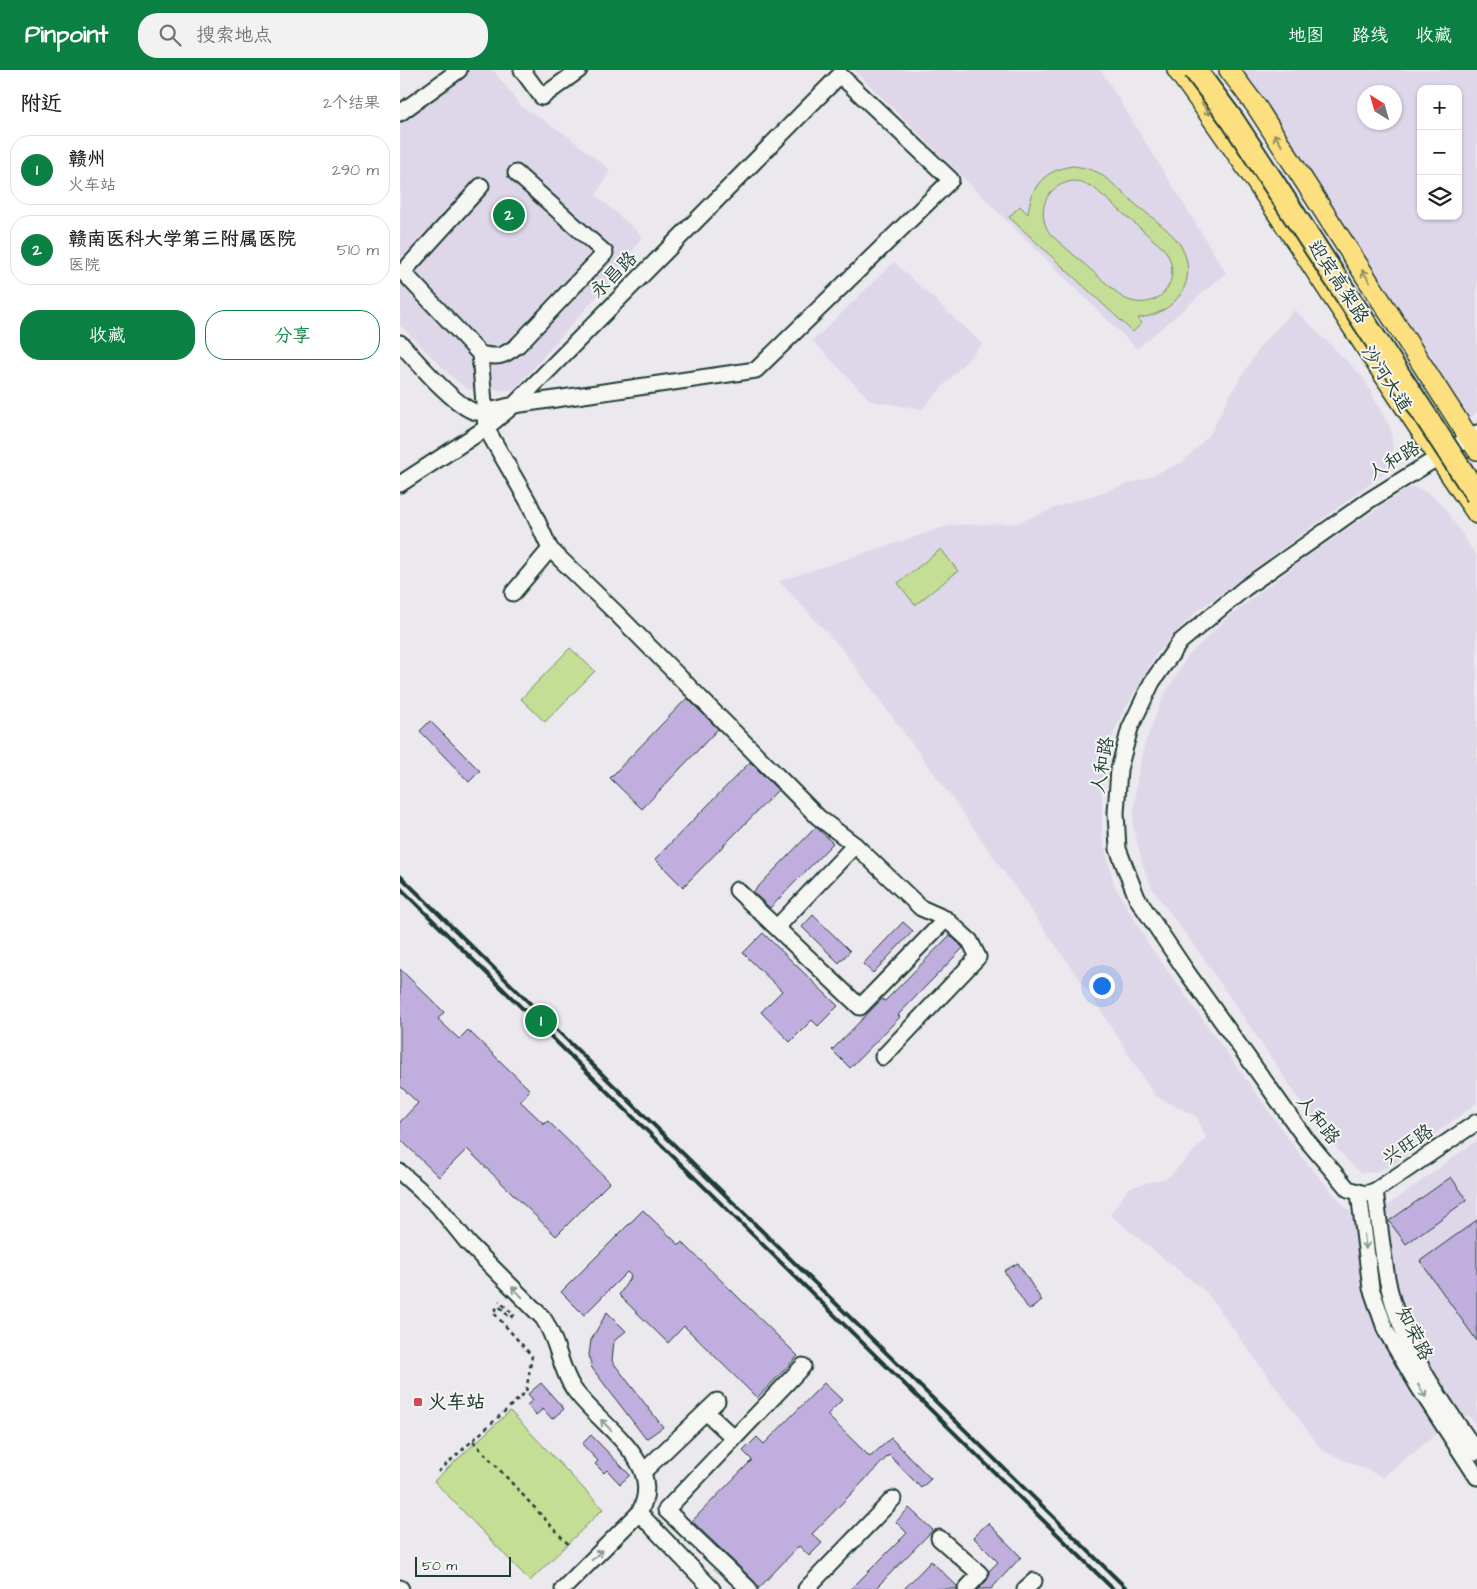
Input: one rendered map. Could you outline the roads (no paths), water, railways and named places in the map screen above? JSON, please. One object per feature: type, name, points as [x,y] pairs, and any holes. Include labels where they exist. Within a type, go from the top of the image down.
[{"type":"highway","name":"迎宾高架路","points":[[1195,70],[1238,129],[1477,496]]},
{"type":"highway","name":"迎宾高架路","points":[[1213,70],[1243,111],[1477,472]]},
{"type":"main road","name":"沙河大道","points":[[1177,70],[1220,129],[1477,514]]},
{"type":"main road","name":"沙河大道","points":[[1229,70],[1256,106],[1475,441]]},
{"type":"street","points":[[400,114],[459,70]]},
{"type":"street","points":[[522,70],[542,97],[579,70]]},
{"type":"street","name":"永昌路","points":[[400,484],[486,428],[514,405],[840,75],[951,180],[756,370],[514,405]]},
{"type":"street","points":[[481,186],[403,272],[480,354],[495,357],[506,355],[518,345],[605,253],[516,173]]},
{"type":"street","points":[[400,343],[446,391],[467,408],[477,412],[514,405]]},
{"type":"street","points":[[480,354],[483,411],[486,428],[529,504],[550,548],[818,817],[855,845],[921,908],[946,919],[970,941],[978,957],[883,1057]]},
{"type":"street","name":"人和路","points":[[1359,1193],[1348,1188],[1305,1138],[1136,898],[1118,849],[1116,813],[1119,769],[1130,728],[1152,682],[1180,642],[1245,588],[1368,500],[1438,458],[1475,441]]},
{"type":"street","points":[[513,593],[550,548]]},
{"type":"street","points":[[777,927],[855,845]]},
{"type":"street","points":[[737,890],[860,1007],[946,919]]},
{"type":"street","name":"兴旺路","points":[[1359,1193],[1365,1194],[1375,1191],[1477,1122]]},
{"type":"street","points":[[400,1172],[438,1206],[468,1243],[543,1318],[551,1330],[562,1366],[572,1386],[639,1460],[643,1472],[645,1500],[639,1513],[563,1589]]},
{"type":"street","name":"知荣路","points":[[1375,1191],[1387,1279],[1399,1320],[1416,1359],[1477,1452]]},
{"type":"street","name":"知荣路","points":[[1359,1193],[1371,1288],[1386,1331],[1477,1477]]},
{"type":"street","points":[[749,1589],[666,1510],[803,1366]]},
{"type":"street","points":[[643,1472],[711,1407],[734,1438]]},
{"type":"street","points":[[806,1589],[893,1499]]},
{"type":"street","points":[[639,1513],[712,1589]]},
{"type":"street","points":[[939,1538],[980,1574],[966,1589]]},
{"type":"railway","points":[[400,876],[1127,1589]]},
{"type":"railway","points":[[400,888],[1113,1589]]},
{"type":"place","name":"赣南医科大学第三附属医院","points":[[509,215]]},
{"type":"place","name":"赣州","points":[[541,1021]]},
{"type":"place","name":"火车站","points":[[418,1402]]}]
